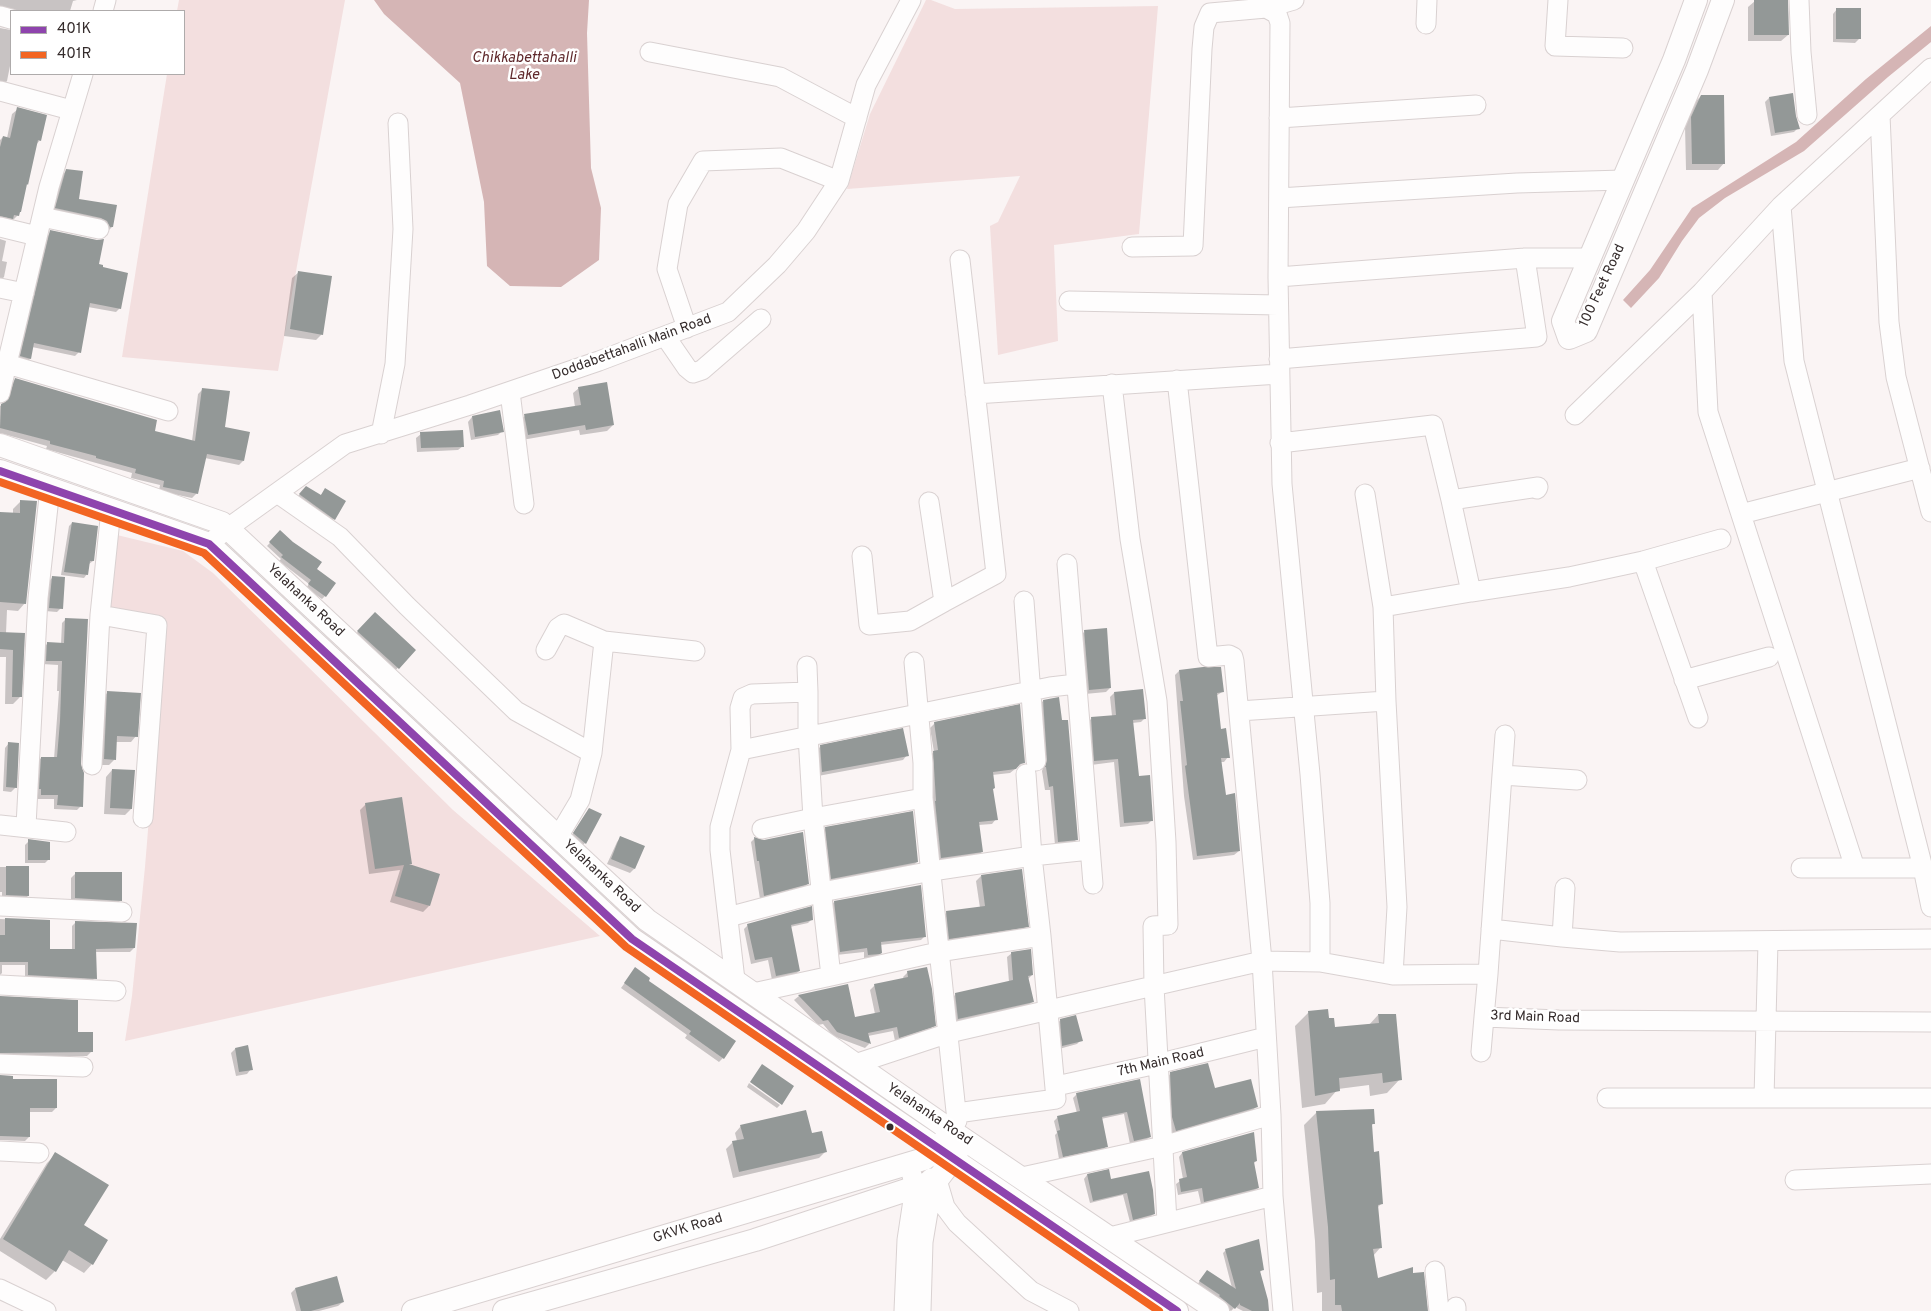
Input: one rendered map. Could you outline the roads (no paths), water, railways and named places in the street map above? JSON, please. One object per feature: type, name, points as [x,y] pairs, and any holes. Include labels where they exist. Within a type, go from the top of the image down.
[{"type":"main road","name":"100 Feet Road","points":[[1696,0],[1674,60],[1563,321],[1569,338],[1586,331],[1697,70],[1723,0]]},
{"type":"main road","name":"Yelahanka Road","points":[[0,446],[222,523],[647,920],[855,1064],[957,1126],[1022,1177],[1218,1311]]},
{"type":"main road","name":"Yelahanka Road","points":[[0,471],[209,544],[632,938],[931,1158],[1176,1311]]},
{"type":"main road","points":[[928,1183],[931,1158],[957,1126]]},
{"type":"main road","name":"GKVK Road","points":[[413,1311],[931,1158]]},
{"type":"main road","name":"GKVK Road","points":[[504,1311],[755,1240],[928,1183]]},
{"type":"street","name":"Doddabettahalli Main Road","points":[[209,544],[228,528],[345,444],[510,392],[728,312],[777,265],[806,231],[839,181],[866,85],[911,0]]},
{"type":"street","points":[[1132,247],[1193,246],[1202,48],[1204,27],[1211,6],[1266,8],[1294,0]]},
{"type":"street","points":[[1426,24],[1427,0]]},
{"type":"street","points":[[1558,0],[1555,46],[1623,48]]},
{"type":"street","points":[[1799,0],[1801,52],[1807,115]]},
{"type":"street","points":[[1266,8],[1277,14],[1280,22],[1278,277],[1280,443],[1282,484],[1310,774],[1320,904],[1320,962]]},
{"type":"street","points":[[650,52],[780,77],[857,118]]},
{"type":"street","points":[[1575,415],[1702,292],[1781,206],[1931,68]]},
{"type":"street","points":[[0,393],[6,354],[24,293],[37,236],[71,110],[83,75]]},
{"type":"street","points":[[0,91],[71,110]]},
{"type":"street","points":[[1279,118],[1476,105]]},
{"type":"street","points":[[1880,115],[1889,322],[1896,377],[1931,512]]},
{"type":"street","points":[[381,434],[395,364],[404,229],[398,123]]},
{"type":"street","points":[[687,328],[667,269],[678,204],[703,161],[781,158],[839,181]]},
{"type":"street","points":[[1279,198],[1517,183],[1623,180]]},
{"type":"street","points":[[1781,206],[1794,361],[1923,868],[1931,907]]},
{"type":"street","points":[[42,217],[99,229]]},
{"type":"street","points":[[0,226],[37,236]]},
{"type":"street","points":[[1278,277],[1525,258],[1590,258]]},
{"type":"street","points":[[975,394],[1177,380],[1279,366],[1537,337],[1525,258]]},
{"type":"street","points":[[862,556],[869,625],[910,621],[996,574],[960,260]]},
{"type":"street","points":[[0,288],[24,293]]},
{"type":"street","points":[[1702,292],[1708,412],[1855,868]]},
{"type":"street","points":[[1069,301],[1278,305]]},
{"type":"street","points":[[665,336],[687,368],[693,373],[702,370],[761,319]]},
{"type":"street","points":[[6,354],[168,411]]},
{"type":"street","points":[[1177,380],[1208,657],[1229,655],[1233,658],[1262,961],[1271,1115],[1273,1196],[1283,1311]]},
{"type":"street","points":[[1112,384],[1130,539],[1157,701],[1166,842],[1168,925],[1153,926],[1154,986],[1167,1222]]},
{"type":"street","points":[[510,392],[524,504]]},
{"type":"street","points":[[1280,443],[1433,425],[1471,592]]},
{"type":"street","points":[[1741,514],[1920,468]]},
{"type":"street","points":[[1451,500],[1538,487],[1537,489]]},
{"type":"street","points":[[26,826],[38,598],[50,488]]},
{"type":"street","points":[[277,493],[340,537],[407,606],[516,711],[592,753]]},
{"type":"street","points":[[1365,494],[1383,607],[1397,907],[1393,975]]},
{"type":"street","points":[[929,502],[944,602]]},
{"type":"street","points":[[92,765],[100,615],[111,510]]},
{"type":"street","points":[[1383,607],[1569,577],[1643,561],[1721,538]]},
{"type":"street","points":[[1643,561],[1698,718]]},
{"type":"street","points":[[1067,564],[1093,884]]},
{"type":"street","points":[[914,662],[920,713],[924,798],[938,952],[949,1033],[957,1126],[1056,1099],[1049,1010],[1032,856],[1032,691],[1024,601]]},
{"type":"street","points":[[100,615],[157,625],[143,818]]},
{"type":"street","points":[[546,650],[558,628],[564,624],[604,641],[695,650]]},
{"type":"street","points":[[558,837],[580,800],[592,753],[604,641]]},
{"type":"street","points":[[1684,680],[1769,657]]},
{"type":"street","points":[[807,666],[808,736],[813,818],[831,976]]},
{"type":"street","points":[[741,750],[1050,687],[1076,684]]},
{"type":"street","points":[[735,980],[720,850],[720,827],[741,750],[740,708],[743,698],[752,694],[808,692]]},
{"type":"street","points":[[1238,711],[1303,705],[1386,701]]},
{"type":"street","name":"3rd Main Road","points":[[1505,735],[1484,1017],[1559,1020],[1931,1022]]},
{"type":"street","points":[[1502,775],[1577,780]]},
{"type":"street","points":[[762,829],[924,798]]},
{"type":"street","points":[[0,825],[26,826],[66,832]]},
{"type":"street","points":[[728,916],[822,892],[932,871],[1032,856],[1090,850]]},
{"type":"street","points":[[1801,868],[1923,868]]},
{"type":"street","points":[[1562,937],[1565,888]]},
{"type":"street","points":[[0,906],[122,912]]},
{"type":"street","points":[[1491,929],[1620,942],[1931,940]]},
{"type":"street","points":[[753,993],[938,952],[1041,936]]},
{"type":"street","points":[[1764,1098],[1768,942]]},
{"type":"street","points":[[855,1064],[949,1033],[1262,961],[1320,962],[1393,975],[1488,974]]},
{"type":"street","points":[[0,985],[116,991]]},
{"type":"street","points":[[1481,1052],[1484,1017]]},
{"type":"street","name":"7th Main Road","points":[[1056,1086],[1157,1064],[1266,1037]]},
{"type":"street","points":[[0,1064],[83,1066]]},
{"type":"street","points":[[1607,1098],[1931,1098]]},
{"type":"street","points":[[1022,1177],[1163,1146],[1271,1115]]},
{"type":"street","points":[[0,1152],[38,1153]]},
{"type":"street","points":[[921,1311],[923,1242],[931,1158]]},
{"type":"street","points":[[1795,1180],[1931,1174]]},
{"type":"street","points":[[904,1311],[907,1240],[928,1183]]},
{"type":"street","points":[[928,1183],[957,1223],[1031,1291],[1069,1311]]},
{"type":"street","points":[[1110,1238],[1273,1196]]},
{"type":"street","points":[[1435,1271],[1450,1310]]},
{"type":"street","points":[[0,1289],[46,1311]]},
{"type":"water","name":"Chikkabettahalli Lake","points":[[374,0],[589,0],[587,33],[591,168],[601,208],[599,260],[561,287],[510,286],[487,266],[484,202],[460,83],[384,14]]},
{"type":"water","points":[[1931,26],[1931,42],[1804,151],[1725,198],[1699,218],[1659,278],[1631,308],[1623,300],[1650,270],[1692,208],[1796,142],[1866,79]]}]
